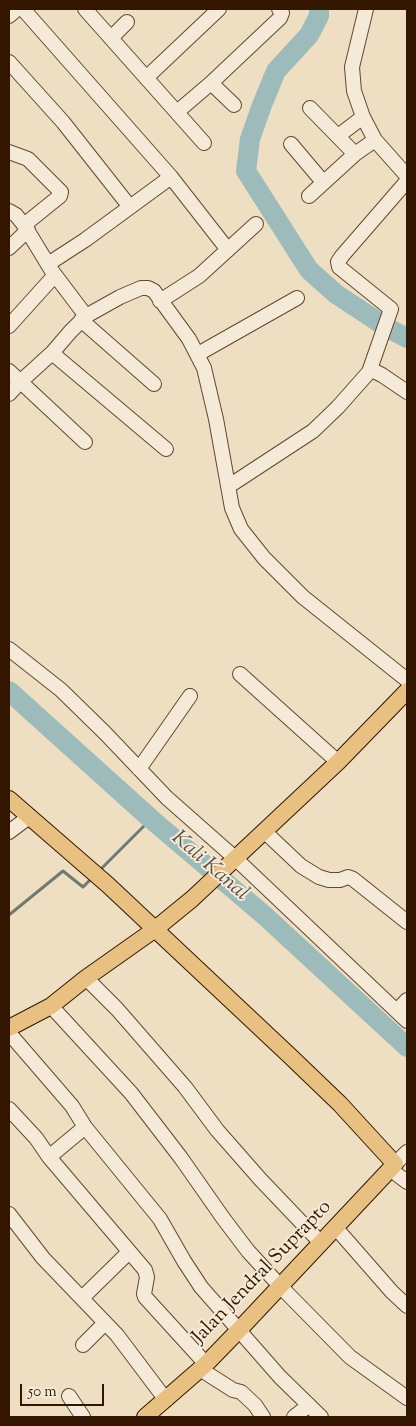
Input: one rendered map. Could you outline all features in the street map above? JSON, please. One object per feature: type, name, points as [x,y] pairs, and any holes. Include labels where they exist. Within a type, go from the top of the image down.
[{"type":"main road","points":[[9,1028],[52,1006],[86,978],[154,930],[192,898],[338,762],[407,691]]},
{"type":"main road","points":[[9,799],[108,885],[340,1104],[393,1166]]},
{"type":"main road","name":"Jalan Jendral Suprapto","points":[[145,1417],[203,1366],[238,1331],[393,1166]]},
{"type":"street","points":[[9,16],[17,9]]},
{"type":"street","points":[[23,9],[171,177],[228,250]]},
{"type":"street","points":[[85,9],[204,143]]},
{"type":"street","points":[[146,78],[218,9]]},
{"type":"street","points":[[177,112],[280,18],[282,13],[279,9]]},
{"type":"street","points":[[366,9],[352,67],[354,91],[363,117],[375,140],[407,176]]},
{"type":"street","points":[[111,38],[127,22]]},
{"type":"street","points":[[9,62],[63,122],[130,207]]},
{"type":"street","points":[[211,83],[234,105]]},
{"type":"street","points":[[310,108],[355,154]]},
{"type":"street","points":[[338,136],[363,117]]},
{"type":"street","points":[[309,196],[355,154],[375,140]]},
{"type":"street","points":[[291,144],[324,182]]},
{"type":"street","points":[[9,152],[28,159],[61,192],[60,196],[26,228],[9,248]]},
{"type":"street","points":[[9,326],[52,269],[85,240],[171,177]]},
{"type":"street","points":[[229,486],[313,431],[338,407],[369,372],[391,309],[339,267],[338,262],[407,181]]},
{"type":"street","points":[[9,211],[16,215],[26,228],[83,318],[154,384]]},
{"type":"street","points":[[160,301],[199,276],[256,224]]},
{"type":"street","points":[[9,394],[52,353],[83,318],[120,297],[141,288],[148,288],[154,291],[189,338],[204,368],[216,419],[232,508],[240,529],[264,558],[303,598],[407,680]]},
{"type":"street","points":[[198,354],[297,298]]},
{"type":"street","points":[[52,353],[166,449]]},
{"type":"street","points":[[9,371],[85,442]]},
{"type":"street","points":[[369,372],[374,371],[382,375],[407,392]]},
{"type":"street","points":[[9,649],[61,690],[232,861],[407,1021]]},
{"type":"street","points":[[240,674],[338,762]]},
{"type":"street","points":[[139,769],[190,696]]},
{"type":"street","points":[[9,832],[29,817]]},
{"type":"street","points":[[264,831],[292,858],[319,877],[329,880],[353,878],[407,922]]},
{"type":"street","points":[[86,978],[118,1010],[185,1087],[217,1130],[260,1179],[321,1243]]},
{"type":"street","points":[[397,1011],[407,1000]]},
{"type":"street","points":[[52,1006],[131,1092],[248,1251],[350,1357],[407,1398]]},
{"type":"street","points":[[9,1033],[72,1106],[86,1127],[160,1219],[201,1287],[238,1331],[321,1417]]},
{"type":"street","points":[[9,1109],[36,1138],[49,1157],[145,1270],[147,1277],[145,1297],[203,1366],[233,1390],[241,1392],[255,1405],[263,1417]]},
{"type":"street","points":[[49,1157],[86,1127]]},
{"type":"street","name":"Jalan Jendral Suprapto","points":[[393,1166],[407,1152]]},
{"type":"street","points":[[393,1166],[407,1182]]},
{"type":"street","points":[[9,1214],[43,1258],[117,1335],[166,1400]]},
{"type":"street","points":[[336,1228],[392,1292],[407,1306]]},
{"type":"street","points":[[82,1298],[130,1252]]},
{"type":"street","points":[[83,1345],[105,1323]]},
{"type":"street","points":[[69,1396],[83,1417]]},
{"type":"street","points":[[294,1417],[308,1405]]},
{"type":"waterway","points":[[319,9],[319,16],[309,35],[276,71],[250,139],[246,171],[309,270],[336,294],[386,327],[407,338]]},
{"type":"waterway","name":"Kali Kanal","points":[[9,691],[151,819],[265,916],[407,1047]]},
{"type":"waterway","points":[[99,871],[151,819]]},
{"type":"waterway","points":[[9,915],[63,871],[83,887],[93,877]]}]
